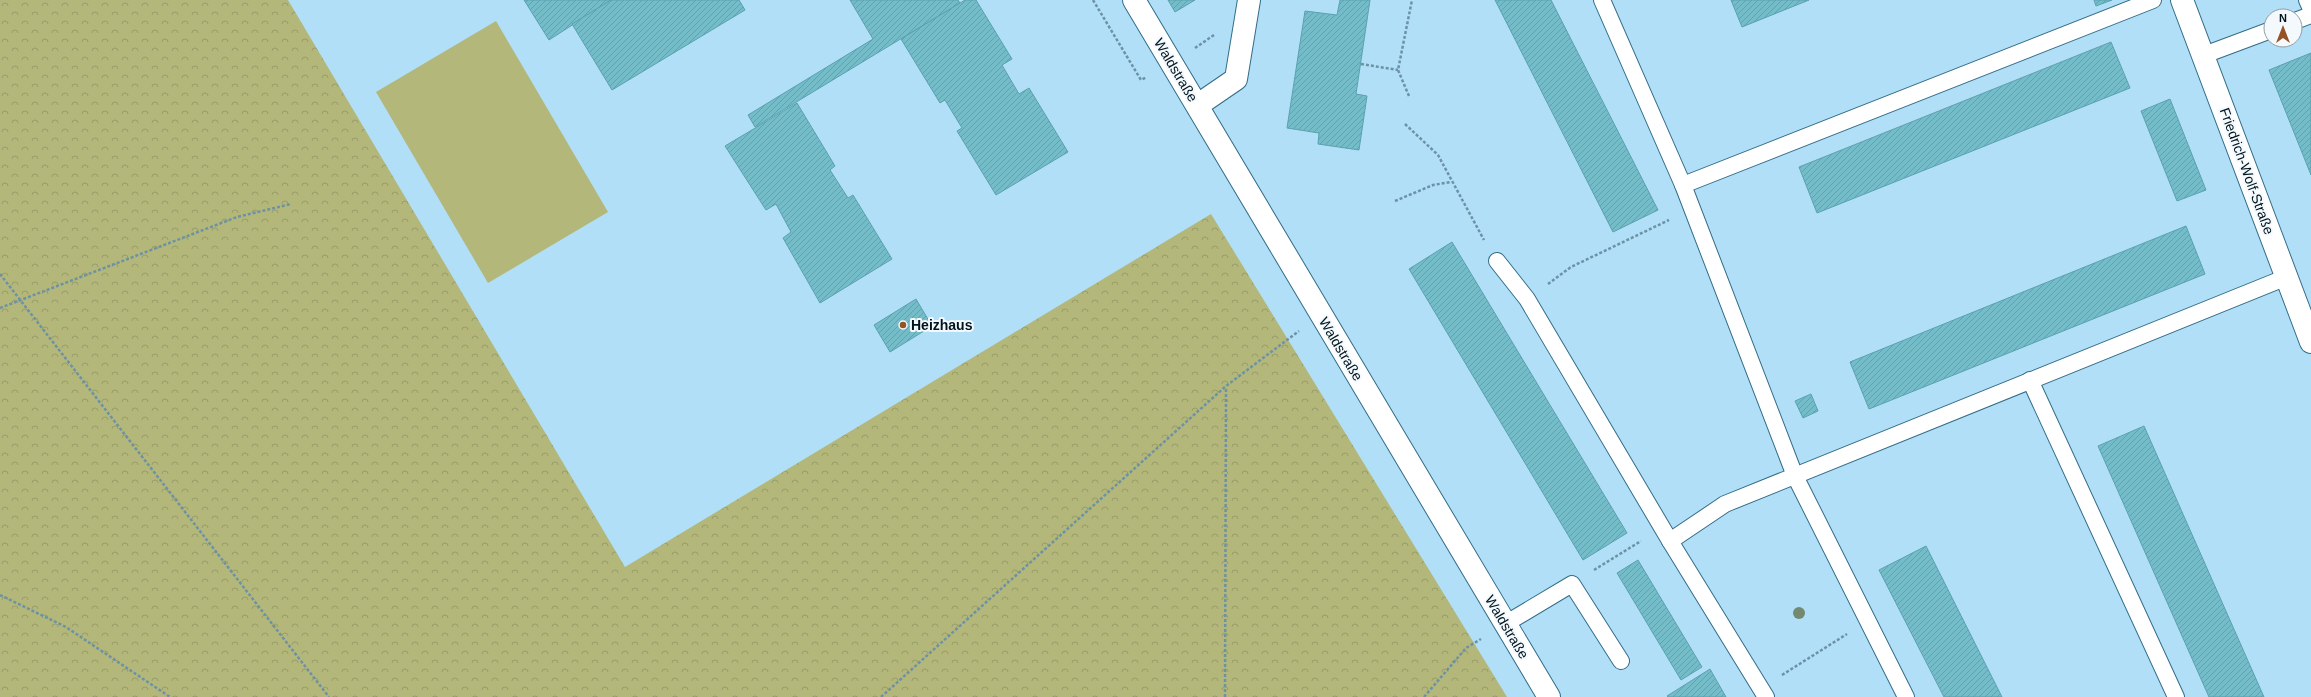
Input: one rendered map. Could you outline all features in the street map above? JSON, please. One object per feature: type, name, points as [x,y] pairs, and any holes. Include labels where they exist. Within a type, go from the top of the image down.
[{"type":"street","name":"Waldstraße","points":[[1134,0],[1198,105],[1320,315],[1549,697]]},
{"type":"street","points":[[1198,105],[1236,79],[1249,0]]},
{"type":"street","name":"Friedrich-Wolf-Straße","points":[[2182,0],[2311,342]]},
{"type":"lane","points":[[1602,0],[1683,185],[1794,476],[1906,697]]},
{"type":"lane","points":[[1683,185],[2153,0]]},
{"type":"lane","points":[[2307,0],[2311,9]]},
{"type":"lane","points":[[2204,55],[2263,33]]},
{"type":"lane","points":[[1497,261],[1527,299],[1666,534],[1763,693]]},
{"type":"lane","points":[[1666,534],[1726,504],[2287,277]]},
{"type":"lane","points":[[2030,380],[2176,697]]},
{"type":"lane","points":[[1505,624],[1572,584],[1621,661]]},
{"type":"path","points":[[1093,0],[1141,80]]},
{"type":"path","points":[[1409,96],[1398,70],[1412,0]]},
{"type":"path","points":[[1361,64],[1398,70]]},
{"type":"path","points":[[1405,124],[1438,155],[1451,182],[1497,261]]},
{"type":"path","points":[[1395,201],[1433,185],[1451,182]]},
{"type":"path","points":[[0,308],[237,217],[290,204]]},
{"type":"path","points":[[1527,299],[1571,267],[1691,209]]},
{"type":"path","points":[[0,274],[329,697]]},
{"type":"path","points":[[881,697],[1226,386],[1320,315]]},
{"type":"path","points":[[1225,697],[1226,386]]},
{"type":"path","points":[[1572,584],[1666,534]]},
{"type":"path","points":[[0,595],[66,627],[170,697]]},
{"type":"path","points":[[1763,693],[1867,621]]},
{"type":"path","points":[[1424,697],[1466,648],[1505,624]]},
{"type":"green space","points":[[0,0],[288,0],[625,567],[1211,214],[1507,697],[0,697]]},
{"type":"green space","points":[[496,21],[608,212],[488,283],[376,92]]},
{"type":"building","points":[[524,0],[611,0],[549,40]]},
{"type":"building","points":[[611,0],[739,0],[745,10],[612,90],[572,24]]},
{"type":"building","points":[[850,0],[958,0],[960,3],[755,127],[748,115],[873,39]]},
{"type":"building","points":[[965,0],[976,0],[1012,59],[1002,65],[1019,94],[1029,88],[1068,152],[996,195],[957,131],[962,128],[945,100],[940,103],[901,39]]},
{"type":"building","points":[[1168,0],[1195,0],[1175,12]]},
{"type":"building","points":[[1340,0],[1370,0],[1356,94],[1367,96],[1359,150],[1318,144],[1319,133],[1287,128],[1305,11],[1337,15]]},
{"type":"building","points":[[1495,0],[1551,0],[1658,210],[1613,232]]},
{"type":"building","points":[[1731,0],[1809,0],[1742,27]]},
{"type":"building","points":[[2094,0],[2112,0],[2096,6]]},
{"type":"building","points":[[2111,42],[2130,88],[1817,213],[1799,167]]},
{"type":"building","points":[[2311,53],[2311,175],[2269,70]]},
{"type":"building","points":[[2170,99],[2206,190],[2177,201],[2141,111]]},
{"type":"building","points":[[797,103],[835,166],[830,170],[848,198],[853,195],[892,259],[820,303],[783,238],[791,232],[776,204],[766,210],[725,146]]},
{"type":"building","points":[[2186,226],[2205,274],[1869,409],[1850,362]]},
{"type":"building","points":[[1452,242],[1627,533],[1583,560],[1409,269]]},
{"type":"building","name":"Heizhaus","points":[[916,299],[932,326],[890,352],[874,325]]},
{"type":"building","points":[[1811,394],[1818,411],[1803,418],[1795,401]]},
{"type":"building","points":[[2144,426],[2264,697],[2209,697],[2098,446]]},
{"type":"building","points":[[1926,546],[2002,697],[1944,697],[1879,570]]},
{"type":"building","points":[[1638,560],[1702,667],[1681,680],[1617,573]]},
{"type":"building","points":[[1710,669],[1726,697],[1667,696]]},
{"type":"place","name":"Heizhaus","points":[[903,325]]}]
